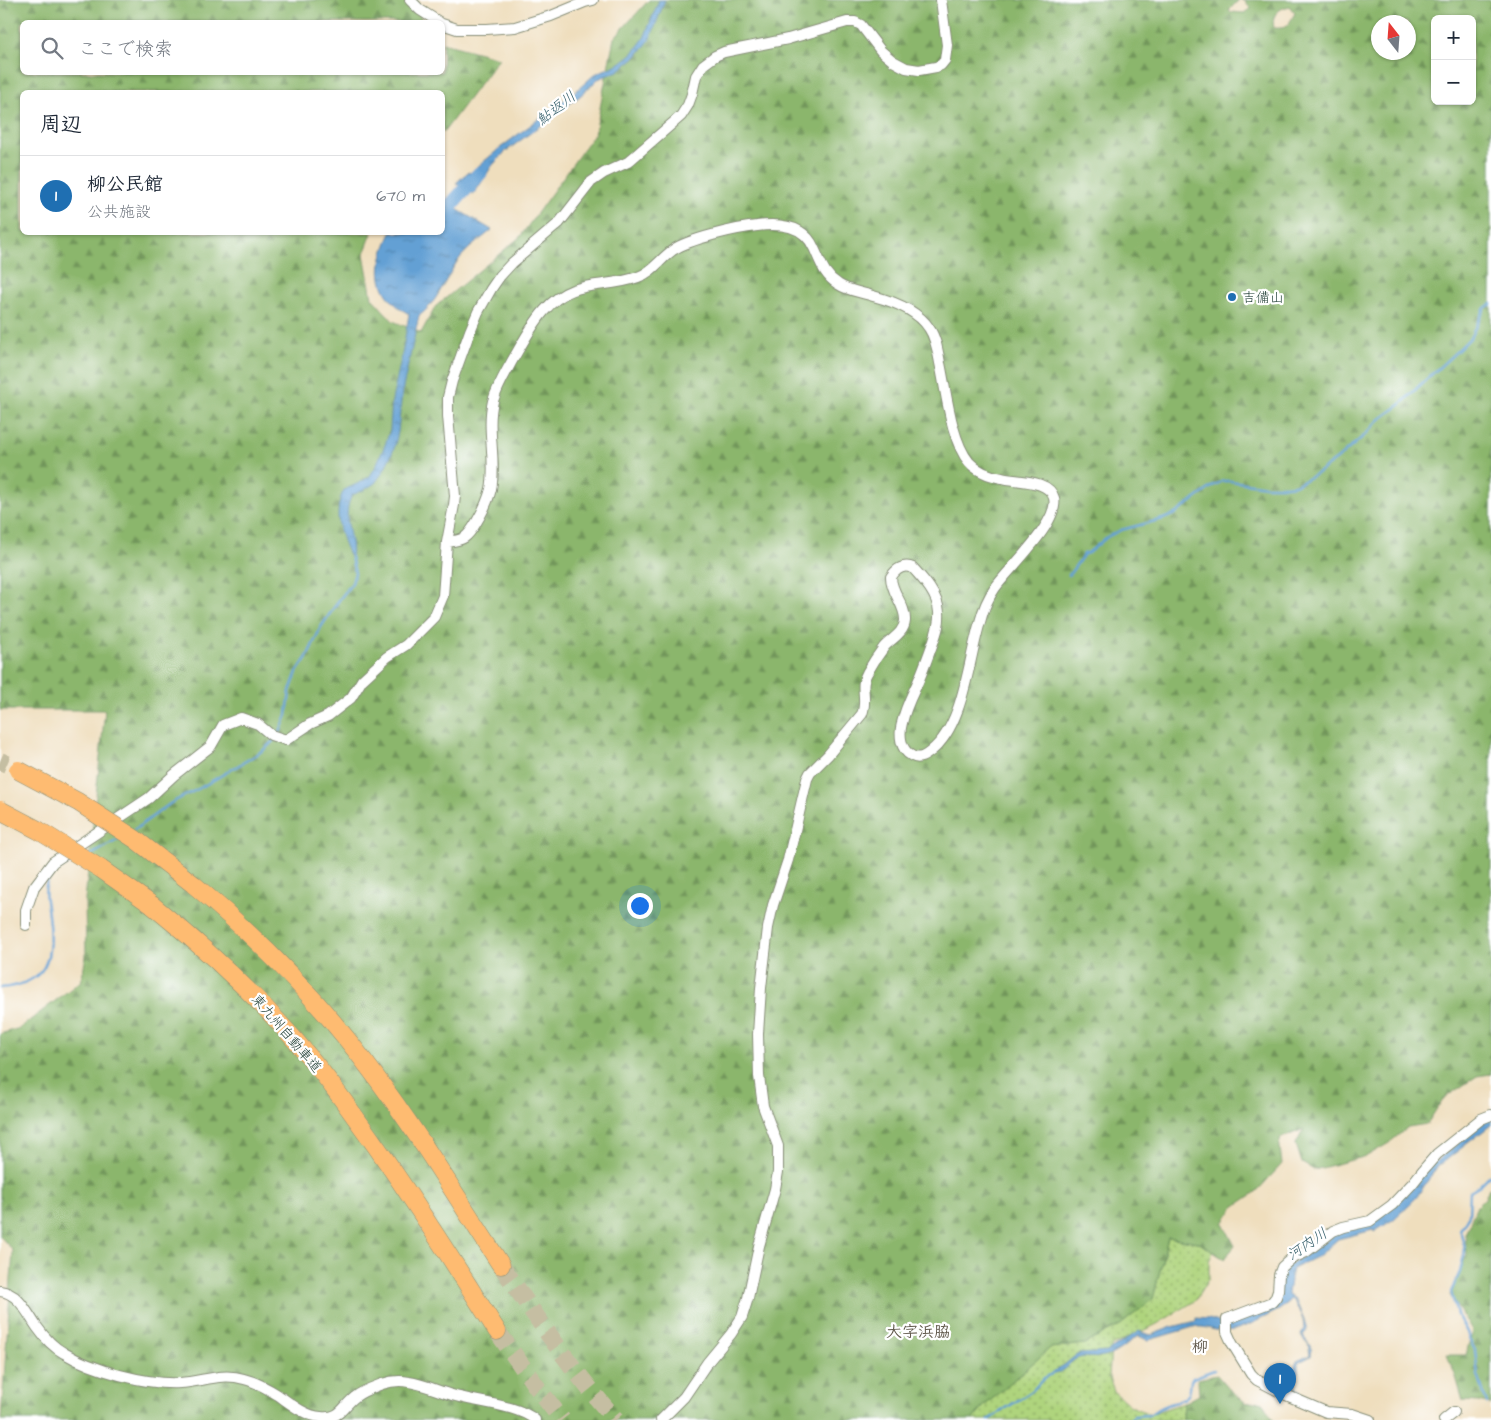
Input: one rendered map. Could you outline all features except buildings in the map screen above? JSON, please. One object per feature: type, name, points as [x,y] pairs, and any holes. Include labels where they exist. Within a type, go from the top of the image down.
[{"type":"highway","points":[[12,767],[78,802],[135,839],[218,905],[280,964],[335,1024],[373,1073],[501,1265]]},
{"type":"highway","name":"東九州自動車道","points":[[0,810],[38,830],[101,869],[152,905],[227,968],[266,1007],[313,1060],[357,1119],[398,1177],[497,1331]]},
{"type":"street","points":[[410,0],[420,10],[435,20]]},
{"type":"street","points":[[445,25],[457,29],[515,27],[593,0]]},
{"type":"street","points":[[26,926],[26,910],[34,887],[53,862],[149,798],[174,775],[211,746],[223,725],[241,718],[258,724],[271,735],[286,740],[310,724],[328,716],[351,698],[362,680],[387,657],[406,645],[434,617],[443,596],[447,542],[454,496],[448,416],[450,390],[483,302],[500,276],[522,254],[560,224],[591,182],[604,173],[628,162],[681,116],[688,105],[696,76],[703,65],[715,56],[734,49],[788,39],[838,24],[855,22],[861,25],[881,50],[893,61],[906,68],[913,69],[936,67],[942,65],[945,60],[947,45],[941,0]]},
{"type":"street","points":[[447,542],[467,536],[481,515],[488,500],[493,469],[491,421],[494,396],[521,344],[535,322],[551,304],[576,288],[628,280],[647,273],[675,249],[686,244],[724,232],[759,226],[788,226],[799,230],[811,241],[821,267],[835,282],[844,288],[894,304],[928,326],[938,352],[952,420],[962,449],[969,462],[989,475],[1028,482],[1047,488],[1053,494],[1054,510],[1047,523],[988,599],[980,620],[958,711],[948,732],[928,754],[918,758],[904,749],[900,735],[901,727],[935,638],[940,613],[930,589],[913,568],[904,566],[898,569],[891,577],[893,588],[905,618],[904,627],[884,648],[865,676],[862,686],[864,705],[862,714],[828,755],[810,773],[807,779],[788,860],[768,928],[761,988],[758,1057],[763,1106],[778,1146],[779,1162],[776,1184],[759,1246],[745,1310],[738,1325],[707,1363],[684,1397],[661,1420]]},
{"type":"street","points":[[1370,1420],[1352,1414],[1326,1412],[1257,1380],[1250,1374],[1238,1355],[1227,1327],[1227,1319],[1272,1302],[1278,1291],[1279,1275],[1282,1267],[1291,1259],[1306,1252],[1333,1231],[1370,1221],[1392,1205],[1437,1154],[1481,1120],[1491,1115]]},
{"type":"street","points":[[0,1291],[9,1293],[15,1298],[41,1333],[63,1352],[76,1360],[123,1376],[151,1382],[180,1383],[216,1376],[234,1376],[258,1384],[304,1412],[320,1417],[339,1414],[354,1397],[373,1388],[390,1382],[409,1382],[472,1401],[512,1408],[527,1414],[535,1420]]},
{"type":"street","points":[[1444,1420],[1454,1412]]},
{"type":"green space","points":[[0,0],[417,0],[422,20],[20,20],[20,75],[445,75],[445,44],[499,58],[445,130],[445,90],[20,90],[20,235],[371,235],[364,254],[372,298],[393,321],[421,333],[435,307],[520,237],[595,133],[614,38],[649,0],[1239,0],[1229,10],[1231,12],[1244,13],[1251,8],[1245,1],[1241,0],[1491,0],[1491,1074],[1477,1076],[1443,1099],[1427,1124],[1408,1127],[1389,1143],[1367,1156],[1314,1170],[1302,1163],[1296,1144],[1304,1129],[1279,1139],[1282,1164],[1256,1192],[1234,1207],[1223,1223],[1235,1246],[1224,1259],[1198,1242],[1168,1237],[1153,1299],[1119,1326],[1084,1344],[1050,1348],[983,1407],[972,1420],[1,1420],[13,1251],[0,1236],[0,1034],[20,1028],[81,981],[86,956],[85,900],[105,710],[0,710]],"holes":[[[1289,6],[1295,13],[1289,23],[1282,28],[1274,28],[1273,23],[1276,13]]]},
{"type":"green space","points":[[1489,1188],[1491,1189],[1491,1405],[1463,1401],[1447,1355],[1466,1355],[1472,1331],[1450,1295],[1467,1254],[1465,1234],[1477,1206],[1485,1198]]},
{"type":"green space","points":[[1168,1237],[1198,1242],[1213,1252],[1209,1261],[1209,1278],[1195,1301],[1157,1324],[1111,1346],[1109,1378],[1115,1393],[1131,1406],[1150,1414],[1184,1403],[1183,1420],[1123,1420],[1123,1417],[1119,1420],[972,1420],[983,1407],[1050,1348],[1084,1344],[1119,1326],[1153,1299]]},
{"type":"green space","points":[[1217,1375],[1228,1388],[1246,1403],[1261,1401],[1274,1420],[1183,1420],[1184,1403],[1199,1395],[1198,1379]]},
{"type":"water","points":[[659,0],[665,0],[653,32],[649,41],[637,56],[618,71],[598,79],[580,96],[505,152],[492,166],[474,194],[456,183],[576,91],[595,74],[620,63],[633,53],[644,38]]},
{"type":"water","points":[[445,202],[492,230],[461,257],[436,298],[419,316],[402,392],[398,432],[394,449],[383,472],[375,483],[352,495],[349,503],[347,519],[352,551],[351,559],[341,534],[338,507],[344,490],[370,476],[385,445],[390,430],[392,400],[409,314],[389,298],[384,288],[380,268],[390,235],[445,235]]},
{"type":"water","points":[[1491,1119],[1491,1125],[1439,1164],[1416,1198],[1394,1219],[1374,1232],[1373,1230],[1338,1239],[1320,1255],[1292,1269],[1288,1295],[1295,1299],[1304,1319],[1307,1330],[1303,1336],[1310,1345],[1311,1350],[1311,1356],[1298,1363],[1296,1387],[1301,1393],[1300,1395],[1297,1394],[1294,1386],[1294,1369],[1297,1361],[1310,1355],[1308,1343],[1304,1341],[1301,1335],[1304,1329],[1303,1319],[1294,1301],[1290,1299],[1279,1310],[1238,1329],[1221,1331],[1197,1326],[1149,1340],[1138,1336],[1108,1356],[1079,1358],[1062,1371],[1053,1374],[1054,1371],[1075,1356],[1107,1352],[1139,1331],[1151,1335],[1196,1321],[1196,1318],[1222,1323],[1275,1303],[1282,1275],[1288,1266],[1335,1234],[1362,1227],[1430,1166],[1485,1121]]},
{"type":"waterway","name":"鮎返川","points":[[445,212],[480,173]]},
{"type":"waterway","points":[[1069,575],[1084,554],[1088,553],[1107,537],[1121,530],[1175,514],[1213,486],[1223,481],[1267,486],[1286,486],[1295,485],[1316,474],[1337,459],[1379,420],[1401,404],[1458,350],[1470,338],[1485,308],[1491,304]]},
{"type":"waterway","points":[[279,734],[287,715],[290,691],[297,672],[307,657],[321,627],[352,583],[355,573],[351,557]]},
{"type":"waterway","points":[[134,830],[171,803],[256,755],[274,740]]},
{"type":"waterway","points":[[91,855],[121,838]]},
{"type":"waterway","points":[[0,988],[16,986],[29,981],[38,975],[44,966],[50,944],[46,896],[47,882],[57,870],[74,862]]},
{"type":"waterway","points":[[1487,1404],[1478,1375],[1475,1350],[1457,1315],[1451,1292],[1460,1272],[1464,1255],[1465,1248],[1460,1230],[1469,1215],[1470,1191],[1480,1185],[1491,1174]]},
{"type":"waterway","points":[[1129,1420],[1134,1416],[1149,1415],[1158,1409],[1185,1398],[1189,1394],[1193,1378],[1214,1370]]},
{"type":"waterway","points":[[988,1420],[1032,1391],[1044,1378],[1054,1373]]},
{"type":"tunnel","points":[[0,761],[7,764]]},
{"type":"tunnel","points":[[501,1265],[570,1364],[616,1420]]},
{"type":"tunnel","points":[[497,1331],[562,1420]]},
{"type":"place","name":"吉備山","points":[[1232,297]]},
{"type":"place","name":"柳公民館","points":[[1280,1404]]},
{"type":"district","name":"大字浜脇","points":[[918,1331]]},
{"type":"district","name":"柳","points":[[1200,1346]]},
{"type":"water label","name":"河内川","points":[[1307,1244]]}]
